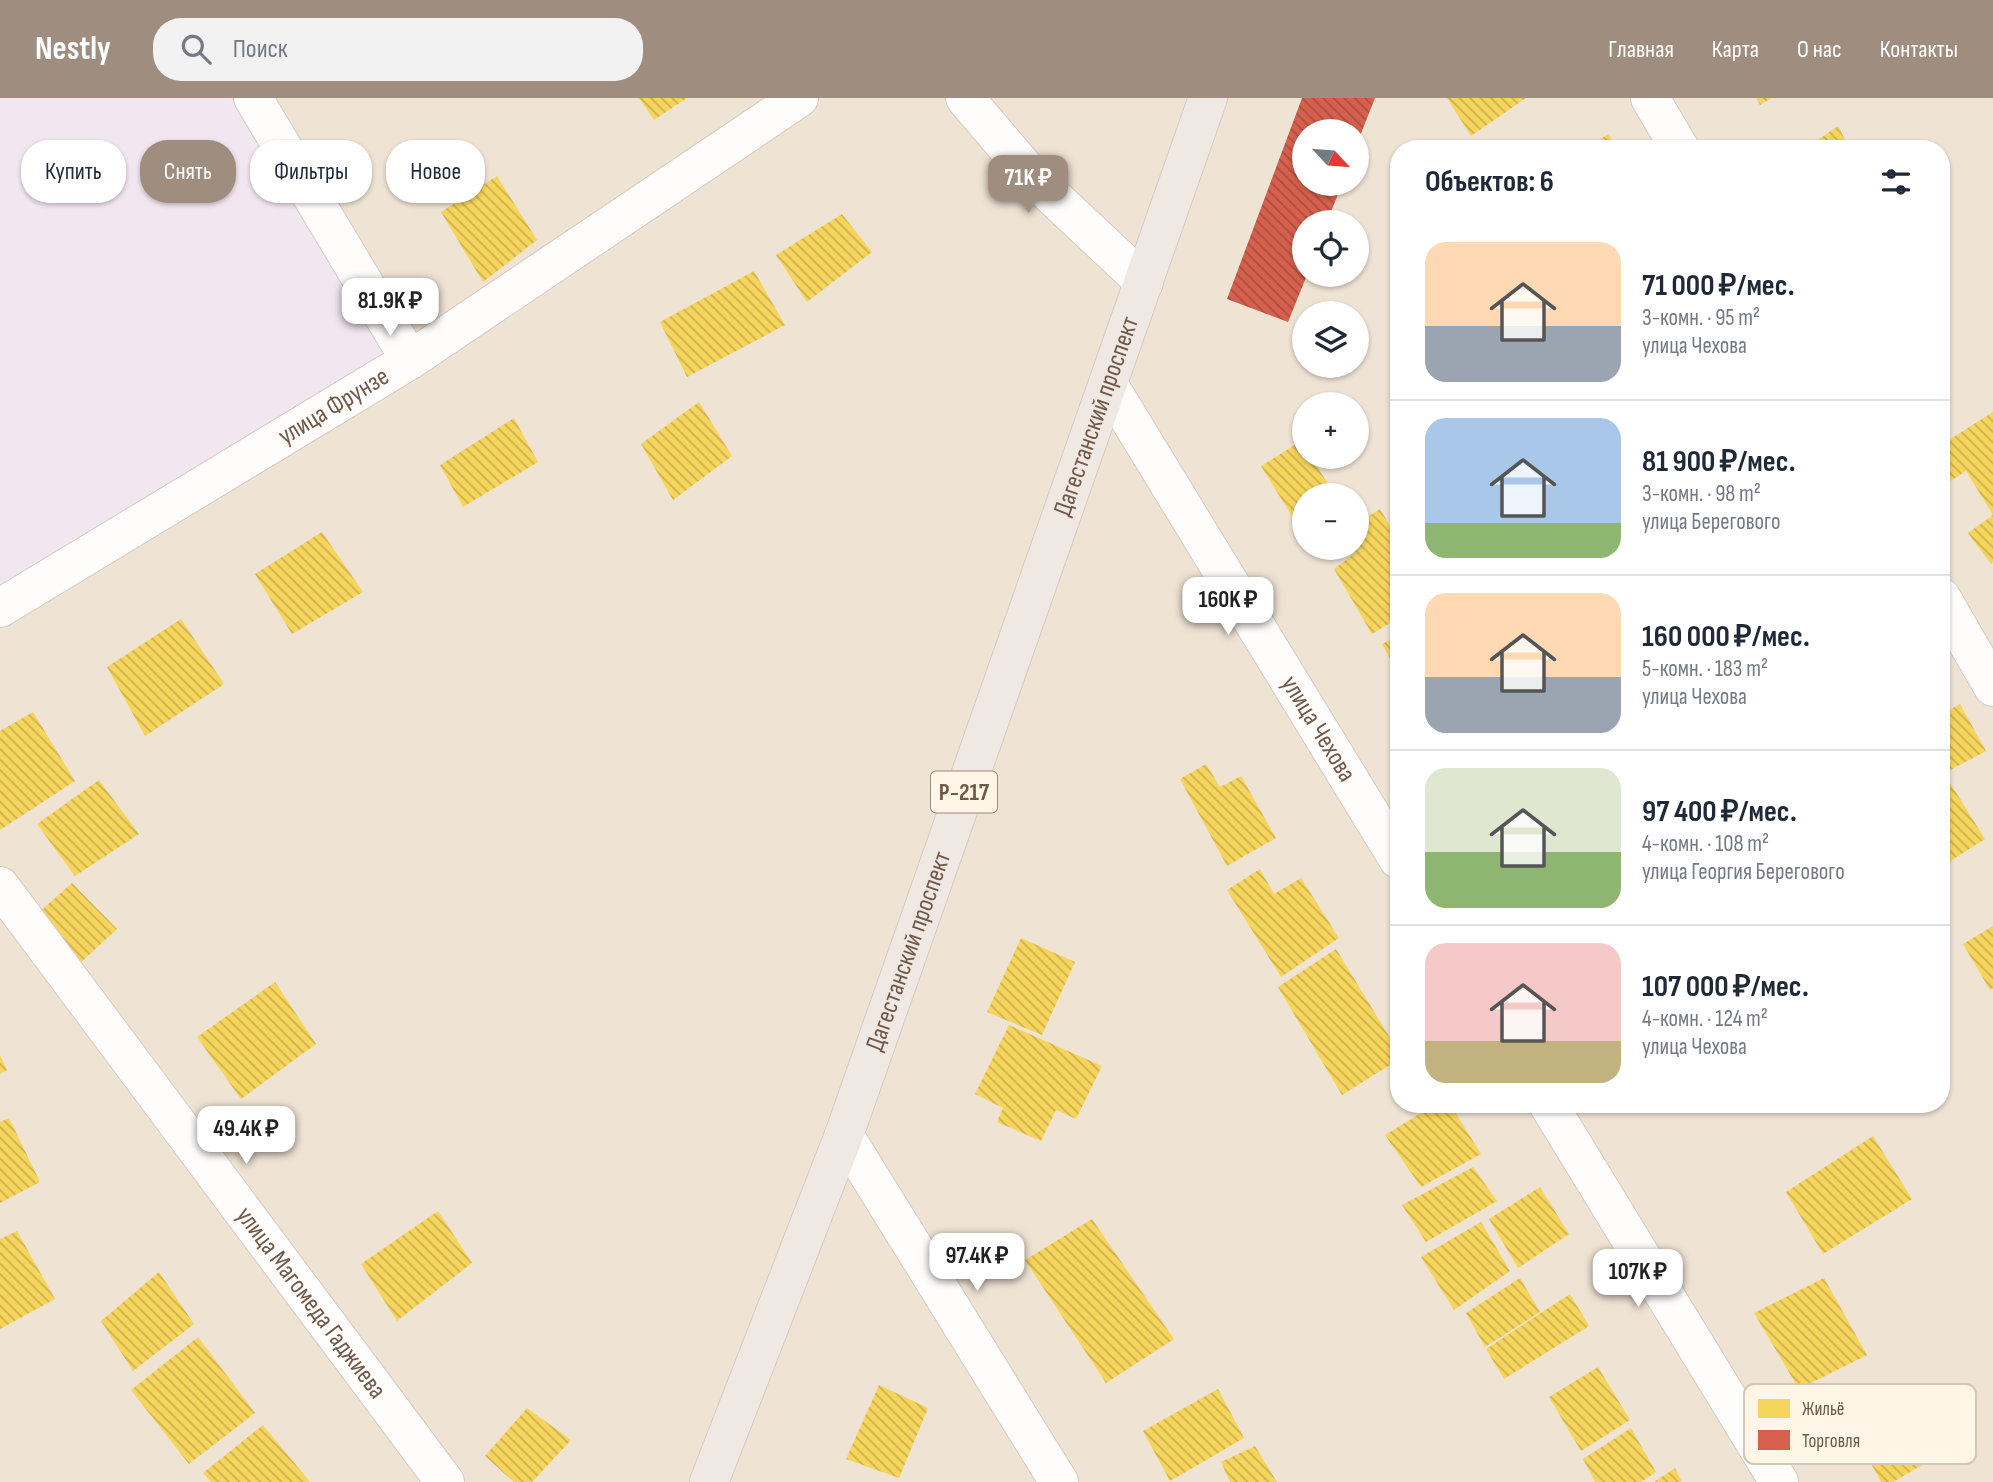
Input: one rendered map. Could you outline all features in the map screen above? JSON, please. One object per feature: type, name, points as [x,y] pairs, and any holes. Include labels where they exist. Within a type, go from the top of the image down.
[{"type":"highway","name":"Дагестанский проспект","points":[[709,1482],[844,1135],[1208,98]]},
{"type":"street","points":[[253,98],[410,360]]},
{"type":"street","name":"улица Фрунзе","points":[[0,608],[410,360],[799,98]]},
{"type":"street","points":[[965,98],[1033,178],[1144,282]]},
{"type":"street","points":[[1650,98],[1675,140]]},
{"type":"street","name":"улица Чехова","points":[[1108,384],[1390,846]]},
{"type":"street","points":[[1950,613],[1993,687]]},
{"type":"street","name":"улица Магомеда Гаджиева","points":[[0,886],[445,1482]]},
{"type":"street","points":[[1554,1113],[1744,1425]]},
{"type":"street","points":[[844,1135],[1059,1482]]},
{"type":"street","points":[[1768,1464],[1779,1482]]},
{"type":"shaded area","points":[[0,98],[1993,98],[1993,1482],[0,1482]]},
{"type":"shaded area","points":[[0,98],[231,98],[257,140],[250,140],[250,203],[296,203],[391,358],[0,615]]},
{"type":"building: Жильё","points":[[639,98],[687,98],[654,120]]},
{"type":"building: Жильё","points":[[1447,98],[1526,98],[1471,136]]},
{"type":"building: Жильё","points":[[1756,98],[1772,98],[1760,105]]},
{"type":"building: Жильё","points":[[1838,126],[1845,140],[1818,140]]},
{"type":"building: Жильё","points":[[1608,134],[1612,140],[1599,140]]},
{"type":"building: Жильё","points":[[497,176],[537,240],[483,282],[441,212],[455,203],[485,203],[485,184]]},
{"type":"building: Жильё","points":[[842,214],[872,252],[807,302],[776,255]]},
{"type":"building: Жильё","points":[[754,271],[785,325],[687,377],[660,322]]},
{"type":"building: Жильё","points":[[699,402],[732,456],[673,500],[641,444]]},
{"type":"building: Жильё","points":[[1993,412],[1993,515],[1966,471],[1950,481],[1950,439]]},
{"type":"building: Жильё","points":[[514,418],[538,462],[463,507],[440,465]]},
{"type":"building: Жильё","points":[[1292,447],[1292,469],[1319,469],[1327,483],[1292,483],[1292,516],[1261,466]]},
{"type":"building: Жильё","points":[[1380,509],[1390,526],[1390,623],[1372,634],[1334,569],[1346,560],[1369,560],[1369,516]]},
{"type":"building: Жильё","points":[[1993,515],[1993,562],[1991,564],[1968,533]]},
{"type":"building: Жильё","points":[[322,532],[363,592],[292,634],[255,574]]},
{"type":"building: Жильё","points":[[181,619],[224,684],[145,736],[107,667]]},
{"type":"building: Жильё","points":[[1390,640],[1390,658],[1382,644]]},
{"type":"building: Жильё","points":[[1960,704],[1986,751],[1950,770],[1950,710]]},
{"type":"building: Жильё","points":[[33,712],[75,781],[0,830],[0,731]]},
{"type":"building: Жильё","points":[[1206,764],[1220,787],[1241,776],[1276,838],[1227,866],[1180,779]]},
{"type":"building: Жильё","points":[[99,780],[139,834],[75,876],[37,824]]},
{"type":"building: Жильё","points":[[1950,783],[1985,839],[1950,861]]},
{"type":"building: Жильё","points":[[1260,869],[1274,894],[1301,878],[1339,938],[1281,977],[1227,890]]},
{"type":"building: Жильё","points":[[72,883],[117,929],[78,965],[36,915]]},
{"type":"building: Жильё","points":[[1993,926],[1993,988],[1990,990],[1963,944]]},
{"type":"building: Жильё","points":[[1021,938],[1075,962],[1042,1035],[987,1012]]},
{"type":"building: Жильё","points":[[1336,949],[1390,1038],[1390,1065],[1342,1095],[1278,987]]},
{"type":"building: Жильё","points":[[275,982],[316,1044],[241,1099],[197,1037]]},
{"type":"building: Жильё","points":[[1009,1025],[1102,1066],[1076,1119],[1056,1110],[1041,1141],[997,1122],[1003,1108],[975,1094]]},
{"type":"building: Жильё","points":[[0,1055],[7,1070],[0,1074]]},
{"type":"building: Жильё","points":[[1421,1113],[1456,1113],[1481,1154],[1421,1187],[1385,1135]]},
{"type":"building: Жильё","points":[[9,1118],[40,1182],[0,1203],[0,1122]]},
{"type":"building: Жильё","points":[[1873,1136],[1912,1199],[1823,1254],[1786,1192]]},
{"type":"building: Жильё","points":[[1473,1167],[1497,1201],[1426,1242],[1402,1205]]},
{"type":"building: Жильё","points":[[1540,1187],[1569,1234],[1518,1268],[1489,1219]]},
{"type":"building: Жильё","points":[[438,1211],[472,1263],[397,1321],[361,1264]]},
{"type":"building: Жильё","points":[[1092,1219],[1174,1339],[1106,1383],[1025,1260]]},
{"type":"building: Жильё","points":[[1481,1222],[1510,1271],[1454,1310],[1421,1257]]},
{"type":"building: Жильё","points":[[17,1231],[55,1299],[0,1329],[0,1239]]},
{"type":"building: Жильё","points":[[159,1272],[194,1324],[133,1371],[101,1321]]},
{"type":"building: Жильё","points":[[1520,1278],[1540,1312],[1485,1347],[1466,1313]]},
{"type":"building: Жильё","points":[[1824,1278],[1867,1355],[1809,1384],[1796,1384],[1754,1313]]},
{"type":"building: Жильё","points":[[1570,1294],[1589,1326],[1504,1379],[1486,1349]]},
{"type":"building: Жильё","points":[[198,1337],[255,1413],[189,1464],[131,1390]]},
{"type":"building: Жильё","points":[[1598,1367],[1630,1420],[1581,1451],[1549,1397]]},
{"type":"building: Жильё","points":[[879,1385],[928,1408],[899,1478],[846,1459]]},
{"type":"building: Жильё","points":[[1218,1389],[1244,1438],[1170,1481],[1143,1431]]},
{"type":"building: Жильё","points":[[527,1408],[571,1440],[532,1482],[514,1482],[485,1456]]},
{"type":"building: Жильё","points":[[263,1425],[310,1482],[211,1482],[203,1473]]},
{"type":"building: Жильё","points":[[1631,1428],[1656,1472],[1641,1482],[1595,1482],[1583,1459]]},
{"type":"building: Жильё","points":[[1255,1446],[1277,1482],[1230,1482],[1221,1462]]},
{"type":"building: Жильё","points":[[1871,1464],[1924,1464],[1893,1482],[1881,1482]]},
{"type":"building: Жильё","points":[[1675,1468],[1682,1482],[1654,1482]]},
{"type":"building: Торговля","points":[[1302,98],[1375,98],[1367,119],[1294,119]]},
{"type":"building: Торговля","points":[[1292,125],[1292,196],[1337,196],[1332,210],[1292,210],[1292,287],[1302,287],[1296,301],[1292,301],[1288,322],[1227,299]]}]
